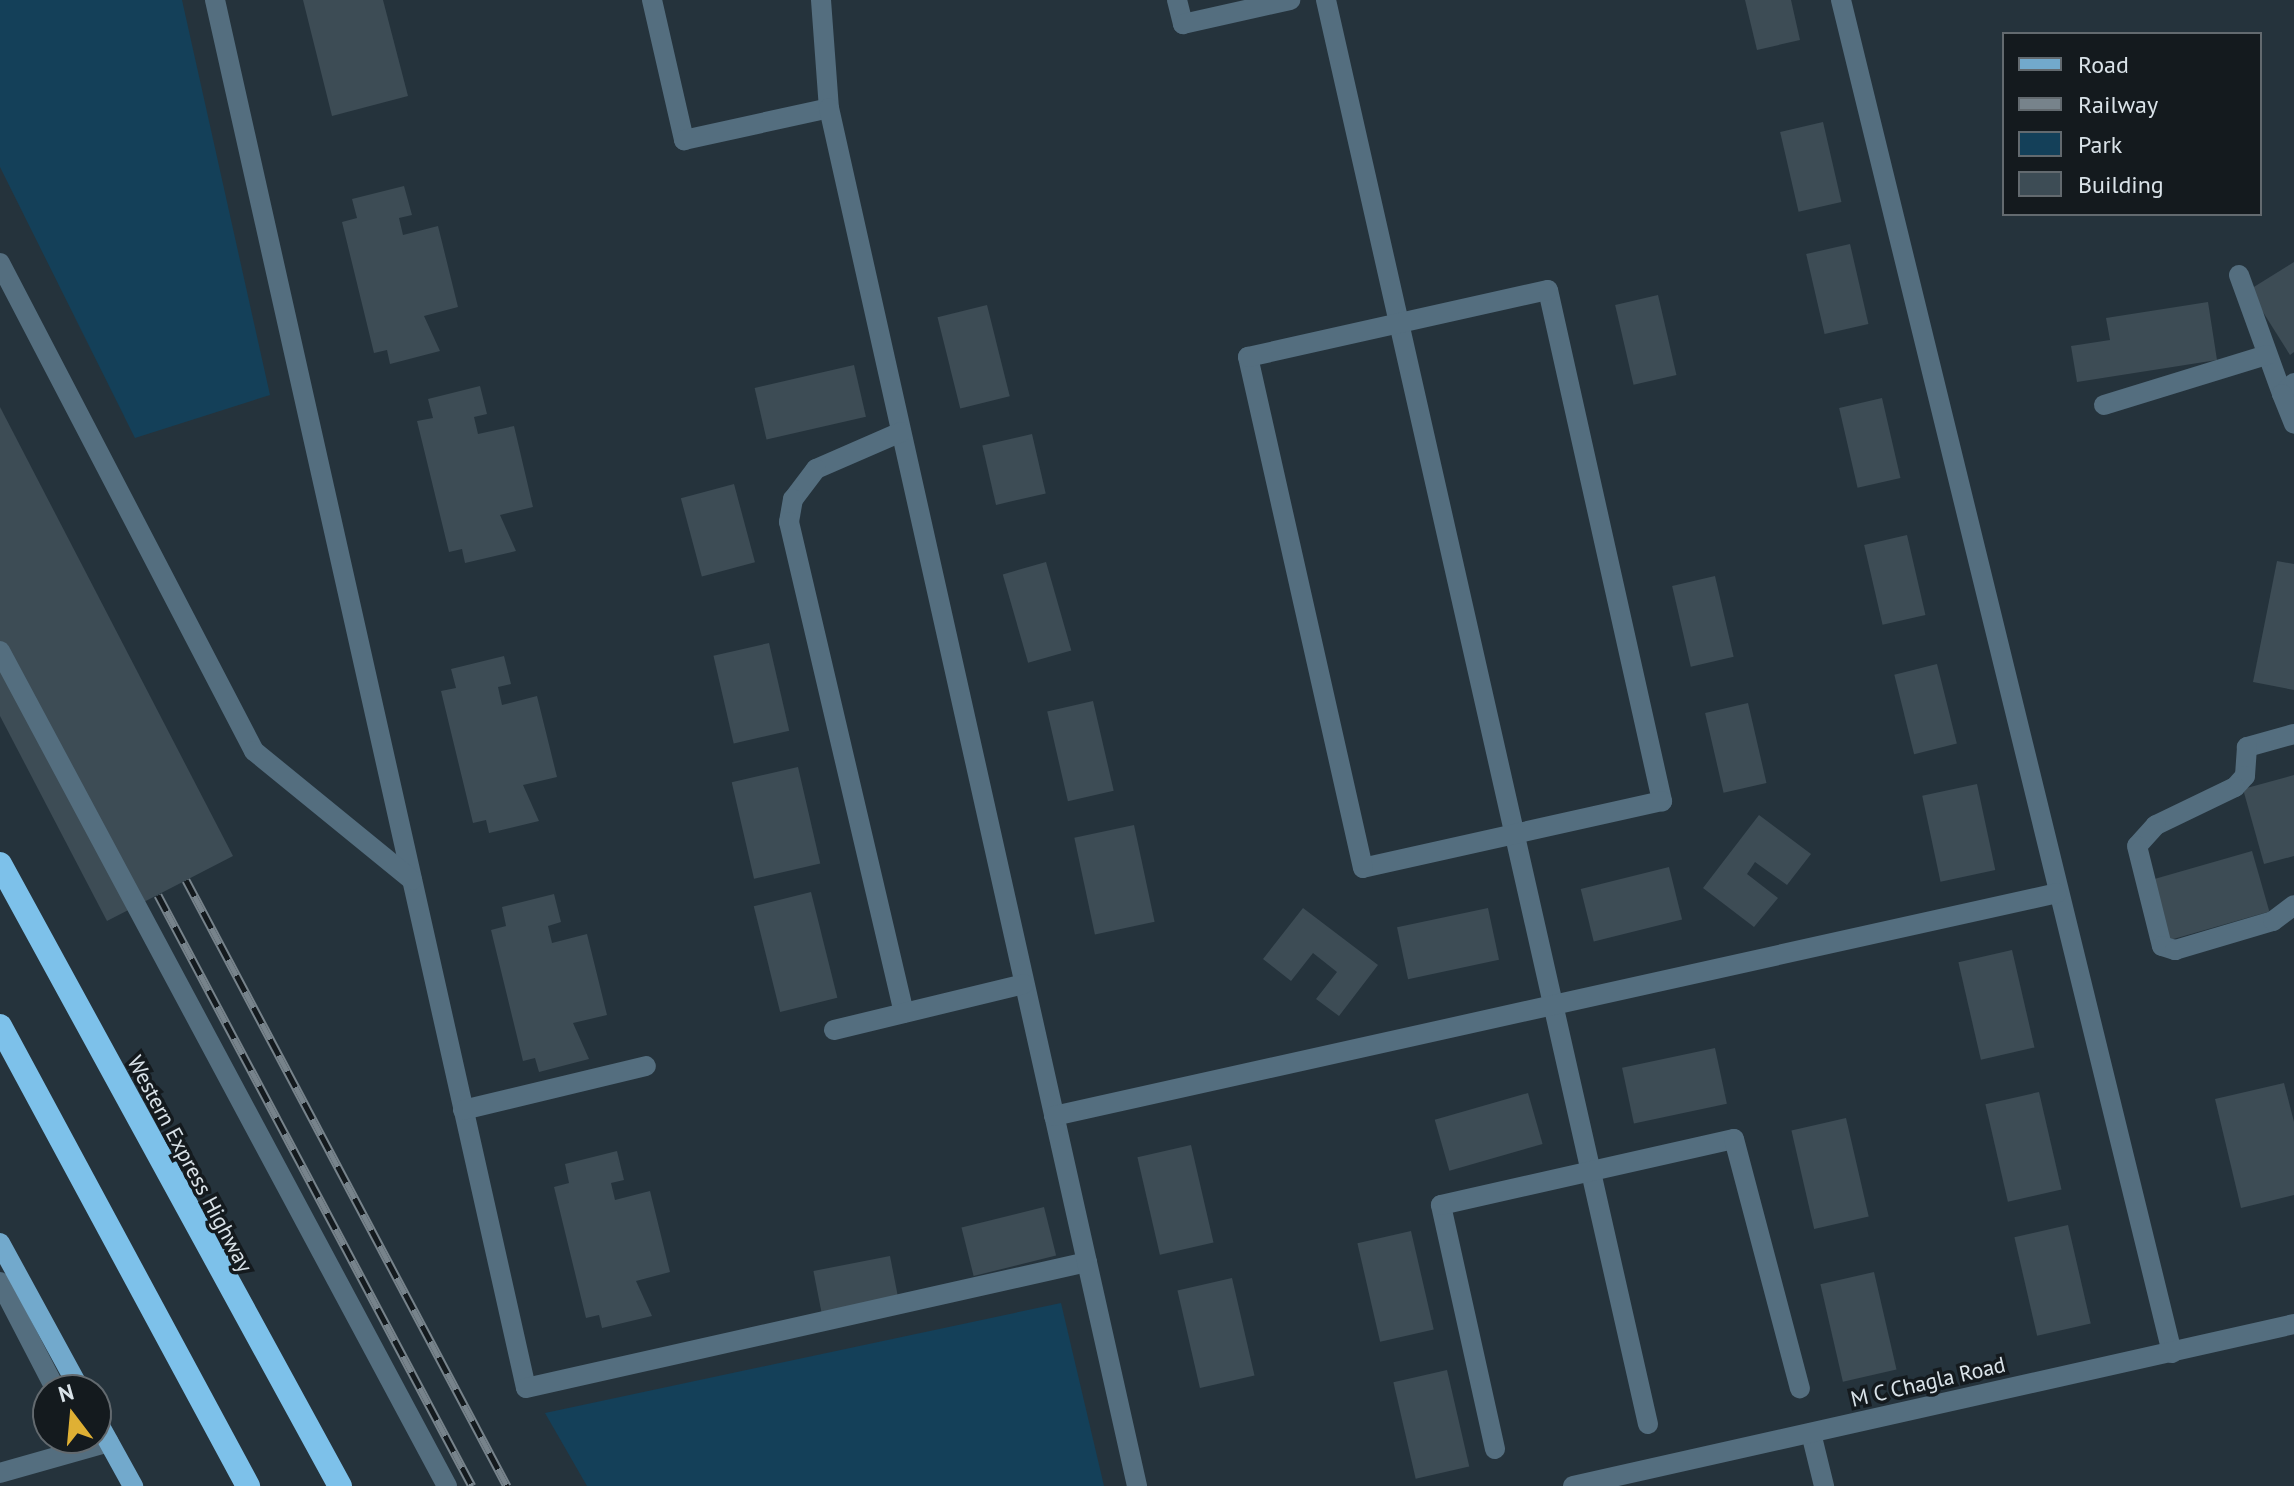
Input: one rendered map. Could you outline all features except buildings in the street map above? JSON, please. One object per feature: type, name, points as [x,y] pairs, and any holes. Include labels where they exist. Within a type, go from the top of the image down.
[{"type":"highway","name":"Western Express Highway","points":[[0,864],[340,1486]]},
{"type":"highway","points":[[0,1026],[248,1486]]},
{"type":"main road","points":[[0,1243],[6,1280],[69,1374]]},
{"type":"main road","points":[[112,1448],[133,1486]]},
{"type":"street","points":[[215,0],[526,1388],[1087,1262]]},
{"type":"street","points":[[652,0],[684,140],[829,108]]},
{"type":"street","points":[[821,0],[829,108],[1137,1486]]},
{"type":"street","points":[[1177,0],[1183,24],[1290,0]]},
{"type":"street","points":[[1326,0],[1588,1172],[1648,1424]]},
{"type":"street","points":[[1841,0],[2172,1353]]},
{"type":"street","points":[[0,263],[254,751],[412,880]]},
{"type":"street","points":[[2239,275],[2267,355],[2288,388],[2294,424]]},
{"type":"street","points":[[1548,290],[1662,801],[1512,834],[1363,868],[1248,357],[1548,290]]},
{"type":"street","points":[[2104,405],[2267,355]]},
{"type":"street","points":[[901,432],[816,469],[793,499],[789,522],[904,1013]]},
{"type":"street","points":[[0,651],[447,1486]]},
{"type":"street","points":[[2294,734],[2247,747],[2245,776],[2235,787],[2144,833],[2137,846],[2162,946],[2175,950],[2273,921],[2294,905]]},
{"type":"street","points":[[1054,1116],[2057,893]]},
{"type":"street","points":[[834,1030],[1024,984]]},
{"type":"street","points":[[463,1110],[646,1066]]},
{"type":"street","points":[[1495,1449],[1441,1205],[1734,1139],[1800,1388]]},
{"type":"street","points":[[6,1280],[49,1374]]},
{"type":"street","name":"M C Chagla Road","points":[[1573,1486],[2294,1324]]},
{"type":"street","points":[[1811,1433],[1824,1486]]},
{"type":"street","points":[[0,1473],[53,1454]]},
{"type":"green space","points":[[0,0],[182,0],[270,395],[135,438],[0,167]]},
{"type":"green space","points":[[1061,1303],[1104,1486],[587,1486],[545,1413]]},
{"type":"railway","points":[[186,880],[507,1486]]},
{"type":"railway","points":[[158,895],[472,1486]]}]
